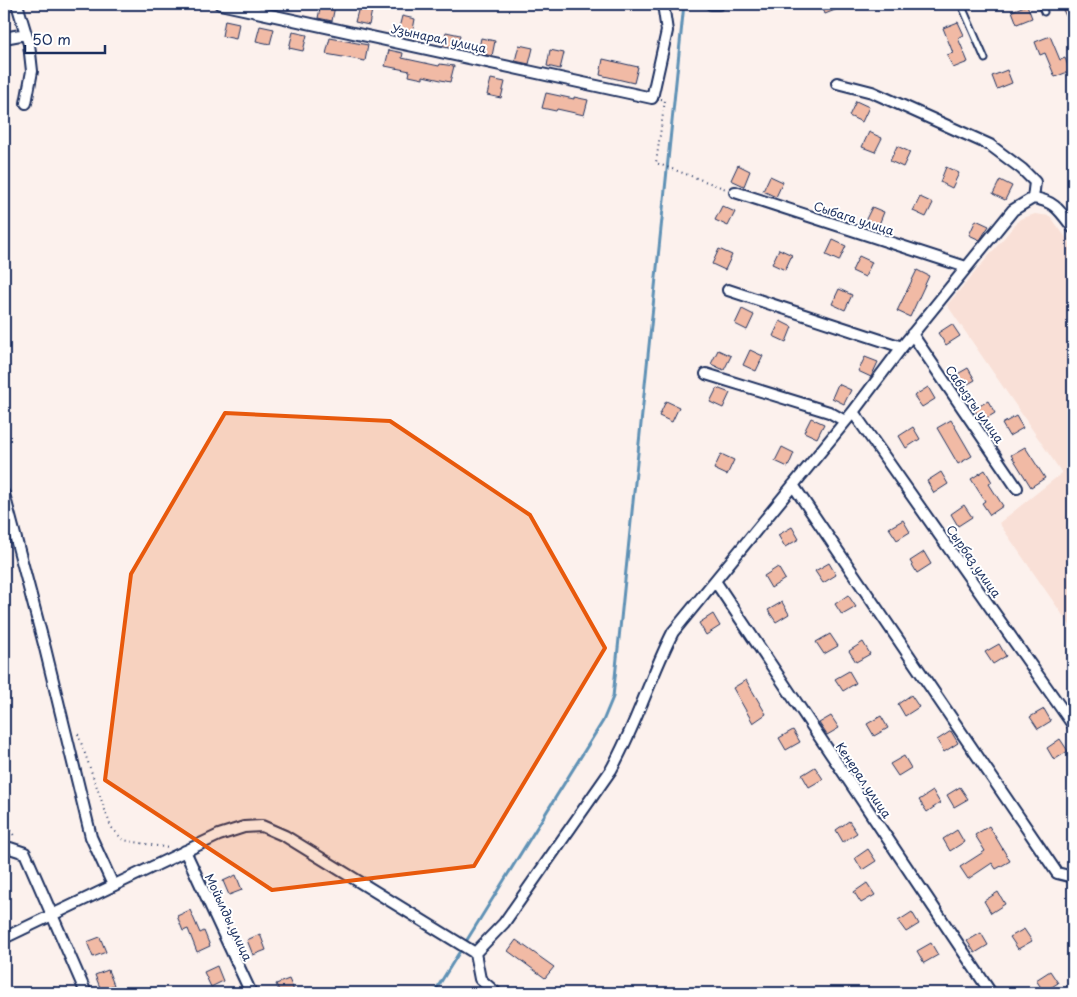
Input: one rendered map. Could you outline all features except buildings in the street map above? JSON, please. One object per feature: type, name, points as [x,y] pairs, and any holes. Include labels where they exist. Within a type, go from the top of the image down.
[{"type":"street","points":[[17,4],[26,34],[32,71],[26,103]]},
{"type":"street","name":"Узынарал улица","points":[[220,4],[652,98]]},
{"type":"street","points":[[652,98],[667,31],[663,4]]},
{"type":"street","points":[[711,4],[719,4]]},
{"type":"street","points":[[4,38],[26,34]]},
{"type":"street","points":[[837,83],[872,92],[990,145],[1022,169],[1035,182],[1033,198]]},
{"type":"street","name":"Сыбага улица","points":[[735,192],[966,267]]},
{"type":"street","points":[[475,953],[504,923],[611,770],[624,746],[661,656],[673,632],[846,422],[912,334],[1013,210],[1033,198],[1046,200],[1058,209],[1073,228]]},
{"type":"street","points":[[728,290],[902,347]]},
{"type":"street","name":"Сабызгы улица","points":[[912,334],[1017,488]]},
{"type":"street","points":[[706,374],[830,412],[846,422]]},
{"type":"street","name":"Сырбаз улица","points":[[853,412],[1073,725]]},
{"type":"street","points":[[793,485],[1057,873],[1073,877]]},
{"type":"street","points":[[4,494],[45,648],[91,837],[113,885]]},
{"type":"street","name":"Кенерал улица","points":[[715,580],[991,993]]},
{"type":"street","points":[[4,938],[219,834],[244,827],[262,826],[285,836],[475,953],[480,979],[496,993]]},
{"type":"street","points":[[4,849],[10,848],[25,853],[86,993]]},
{"type":"street","name":"Мойылды улица","points":[[185,851],[251,993]]},
{"type":"lane","points":[[961,4],[985,59]]},
{"type":"lane","points":[[1041,4],[1044,12]]},
{"type":"path","points":[[652,98],[665,100],[656,163],[735,192]]},
{"type":"path","points":[[75,729],[110,827],[123,840],[185,851]]},
{"type":"path","points":[[4,822],[25,853]]},
{"type":"highlighted area","points":[[225,413],[390,421],[530,515],[605,648],[474,866],[272,890],[105,780],[131,574]]},
{"type":"shaded area","points":[[1035,214],[1050,216],[1073,247],[1073,626],[1071,627],[999,523],[1062,473],[947,305],[1020,219]]},
{"type":"waterway","points":[[434,993],[603,721],[613,697],[684,4]]}]
